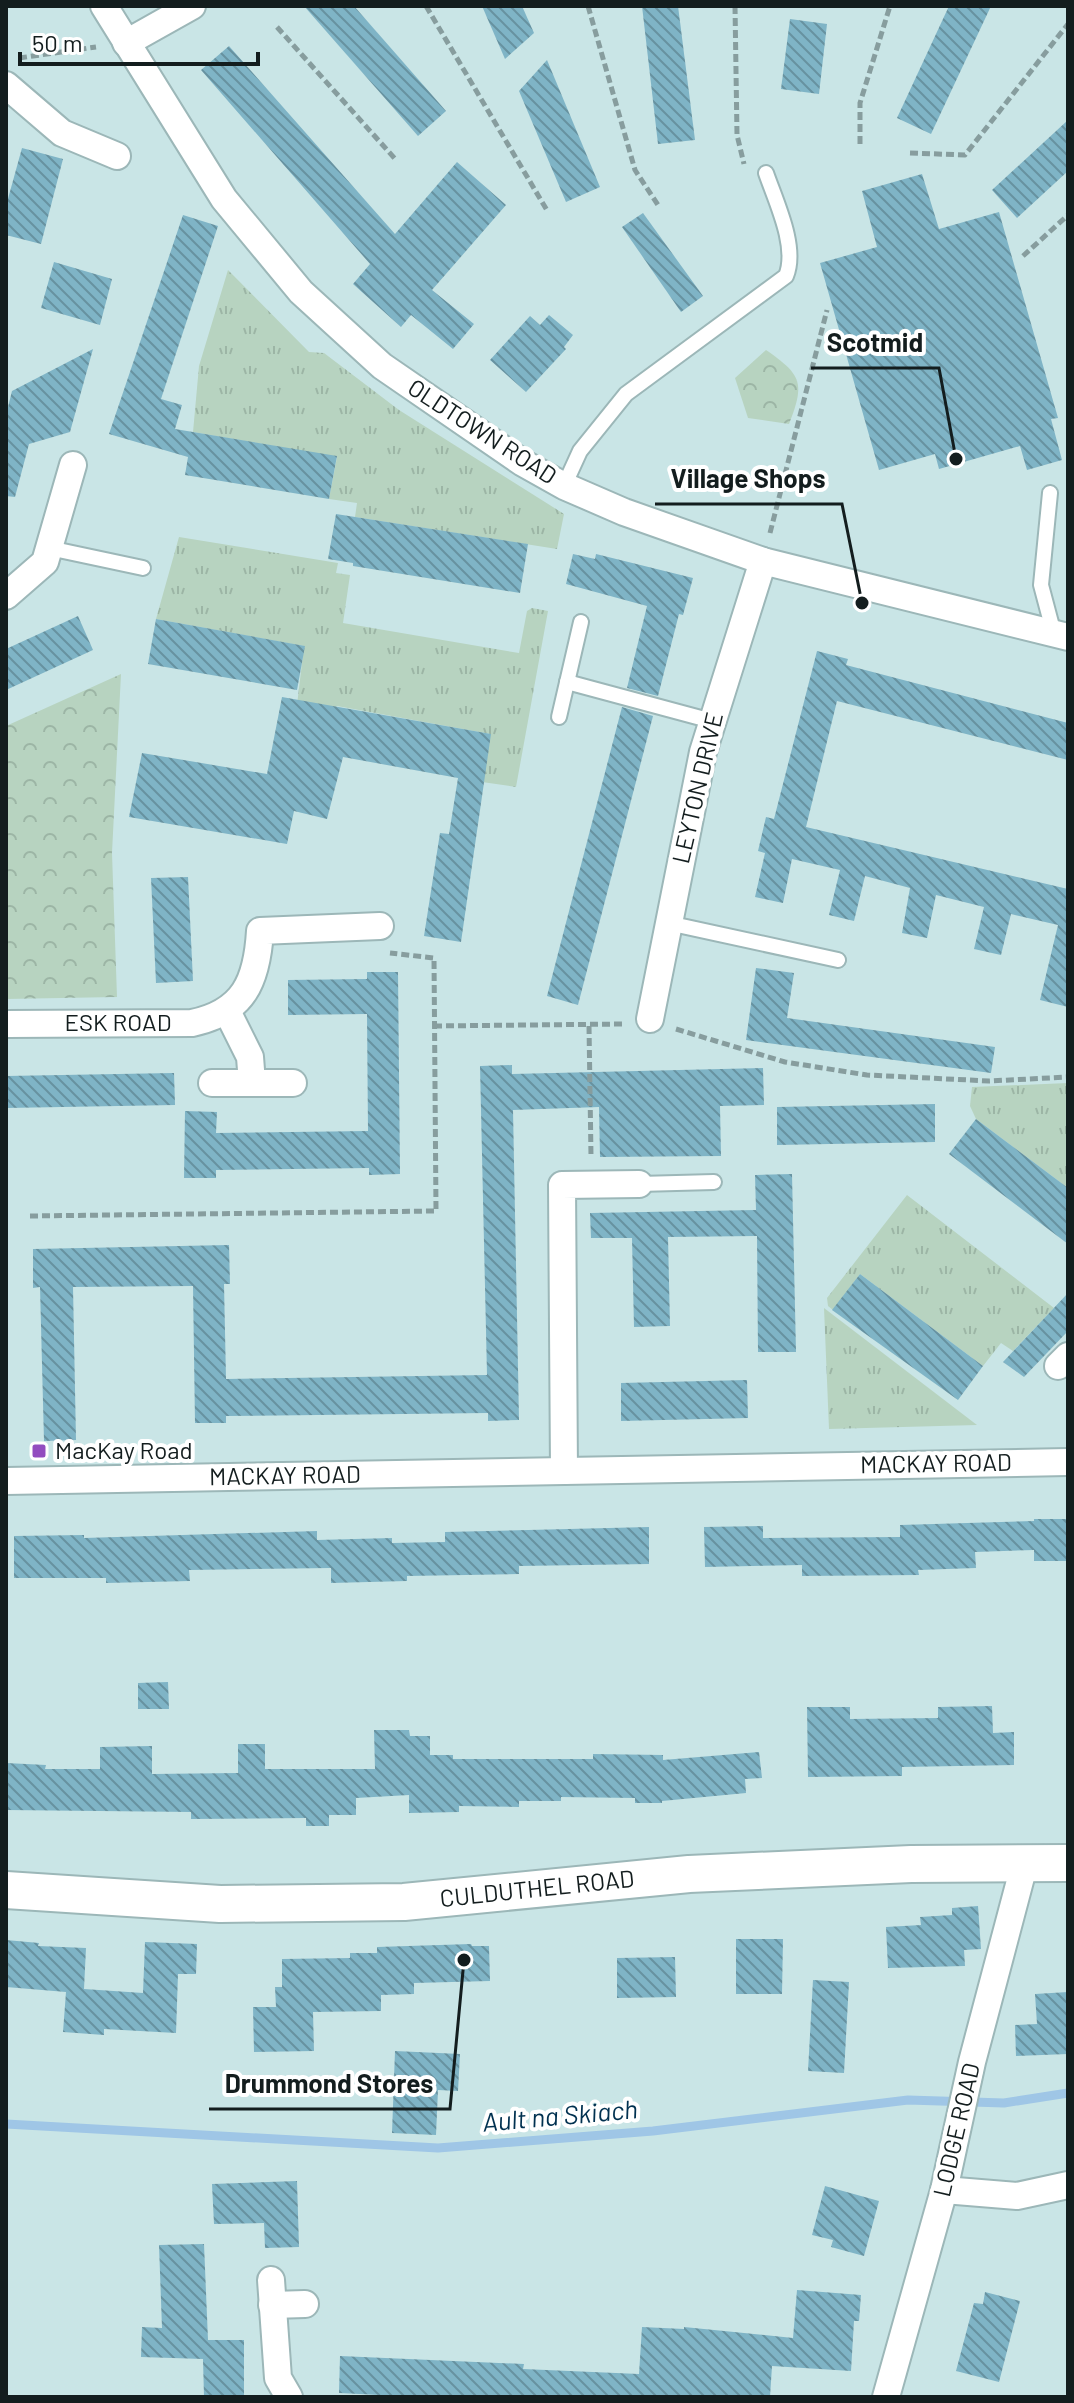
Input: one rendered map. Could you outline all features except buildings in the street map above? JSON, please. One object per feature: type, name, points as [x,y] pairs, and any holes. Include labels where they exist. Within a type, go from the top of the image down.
[{"type":"main road","name":"CULDUTHEL ROAD","points":[[6,1890],[220,1904],[404,1902],[704,1873],[911,1864],[1068,1863]]},
{"type":"street","name":"OLDTOWN ROAD","points":[[104,6],[224,199],[301,292],[382,366],[512,456],[564,486],[624,512],[763,561],[1061,635]]},
{"type":"street","points":[[126,43],[192,6]]},
{"type":"street","points":[[6,85],[62,133],[117,156]]},
{"type":"street","points":[[6,596],[45,562],[73,465]]},
{"type":"street","name":"LEYTON DRIVE","points":[[650,1019],[703,752],[763,561]]},
{"type":"street","points":[[252,1083],[250,1057],[227,1011],[241,999],[252,978],[258,958],[260,931],[380,926]]},
{"type":"street","name":"ESK ROAD","points":[[6,1024],[192,1023],[227,1011]]},
{"type":"street","points":[[212,1083],[293,1083]]},
{"type":"street","points":[[564,1471],[562,1185],[639,1184]]},
{"type":"street","name":"MACKAY ROAD","points":[[6,1481],[1068,1462]]},
{"type":"street","name":"LODGE ROAD","points":[[886,2397],[944,2190],[972,2062],[1025,1862]]},
{"type":"street","points":[[944,2190],[1017,2196],[1068,2185]]},
{"type":"street","points":[[289,2397],[278,2378],[272,2292],[305,2304]]},
{"type":"lane","points":[[564,486],[580,451],[626,394],[786,276],[791,264],[791,250],[766,173]]},
{"type":"lane","points":[[1050,493],[1041,585],[1061,635]]},
{"type":"lane","points":[[49,548],[143,568]]},
{"type":"lane","points":[[559,717],[581,622]]},
{"type":"lane","points":[[567,682],[712,721]]},
{"type":"lane","points":[[668,923],[838,960]]},
{"type":"lane","points":[[639,1184],[714,1182]]},
{"type":"path","points":[[426,6],[548,212]]},
{"type":"path","points":[[588,6],[635,170],[658,205]]},
{"type":"path","points":[[735,6],[737,135],[748,178]]},
{"type":"path","points":[[860,144],[860,103],[890,6]]},
{"type":"path","points":[[910,153],[965,155],[1068,24]]},
{"type":"path","points":[[277,27],[397,161]]},
{"type":"path","points":[[6,60],[126,43]]},
{"type":"path","points":[[1023,256],[1068,215]]},
{"type":"path","points":[[763,561],[827,310]]},
{"type":"path","points":[[30,1216],[436,1211],[434,958],[388,953],[380,926]]},
{"type":"path","points":[[434,1026],[589,1026],[637,1024],[650,1019],[785,1062],[867,1075],[989,1081],[1068,1077]]},
{"type":"path","points":[[589,1026],[591,1185]]},
{"type":"green space","points":[[228,270],[309,352],[324,353],[399,410],[564,514],[557,549],[355,517],[357,503],[329,499],[337,457],[193,432],[199,366]]},
{"type":"green space","points":[[766,350],[787,366],[797,381],[797,399],[789,424],[748,418],[735,378]]},
{"type":"green space","points":[[179,537],[338,563],[336,573],[350,575],[343,623],[519,653],[527,611],[532,608],[548,611],[516,787],[482,782],[490,734],[337,706],[292,747],[304,646],[156,619]]},
{"type":"green space","points":[[121,674],[112,853],[117,997],[6,999],[6,726]]},
{"type":"green space","points":[[1068,1083],[1068,1188],[976,1119],[970,1106],[972,1087]]},
{"type":"green space","points":[[907,1195],[1054,1308],[1013,1351],[1001,1343],[983,1366],[860,1274],[833,1310],[828,1306],[827,1298]]},
{"type":"green space","points":[[824,1308],[977,1425],[829,1429]]},
{"type":"waterway","name":"Ault na Skiach","points":[[6,2124],[438,2148],[653,2131],[908,2100],[1004,2103],[1068,2093]]},
{"type":"place","name":"Scotmid","points":[[956,459]]},
{"type":"place","name":"Village Shops","points":[[862,603]]},
{"type":"place","name":"MacKay Road","points":[[39,1451]]},
{"type":"place","name":"Drummond Stores","points":[[464,1960]]}]
